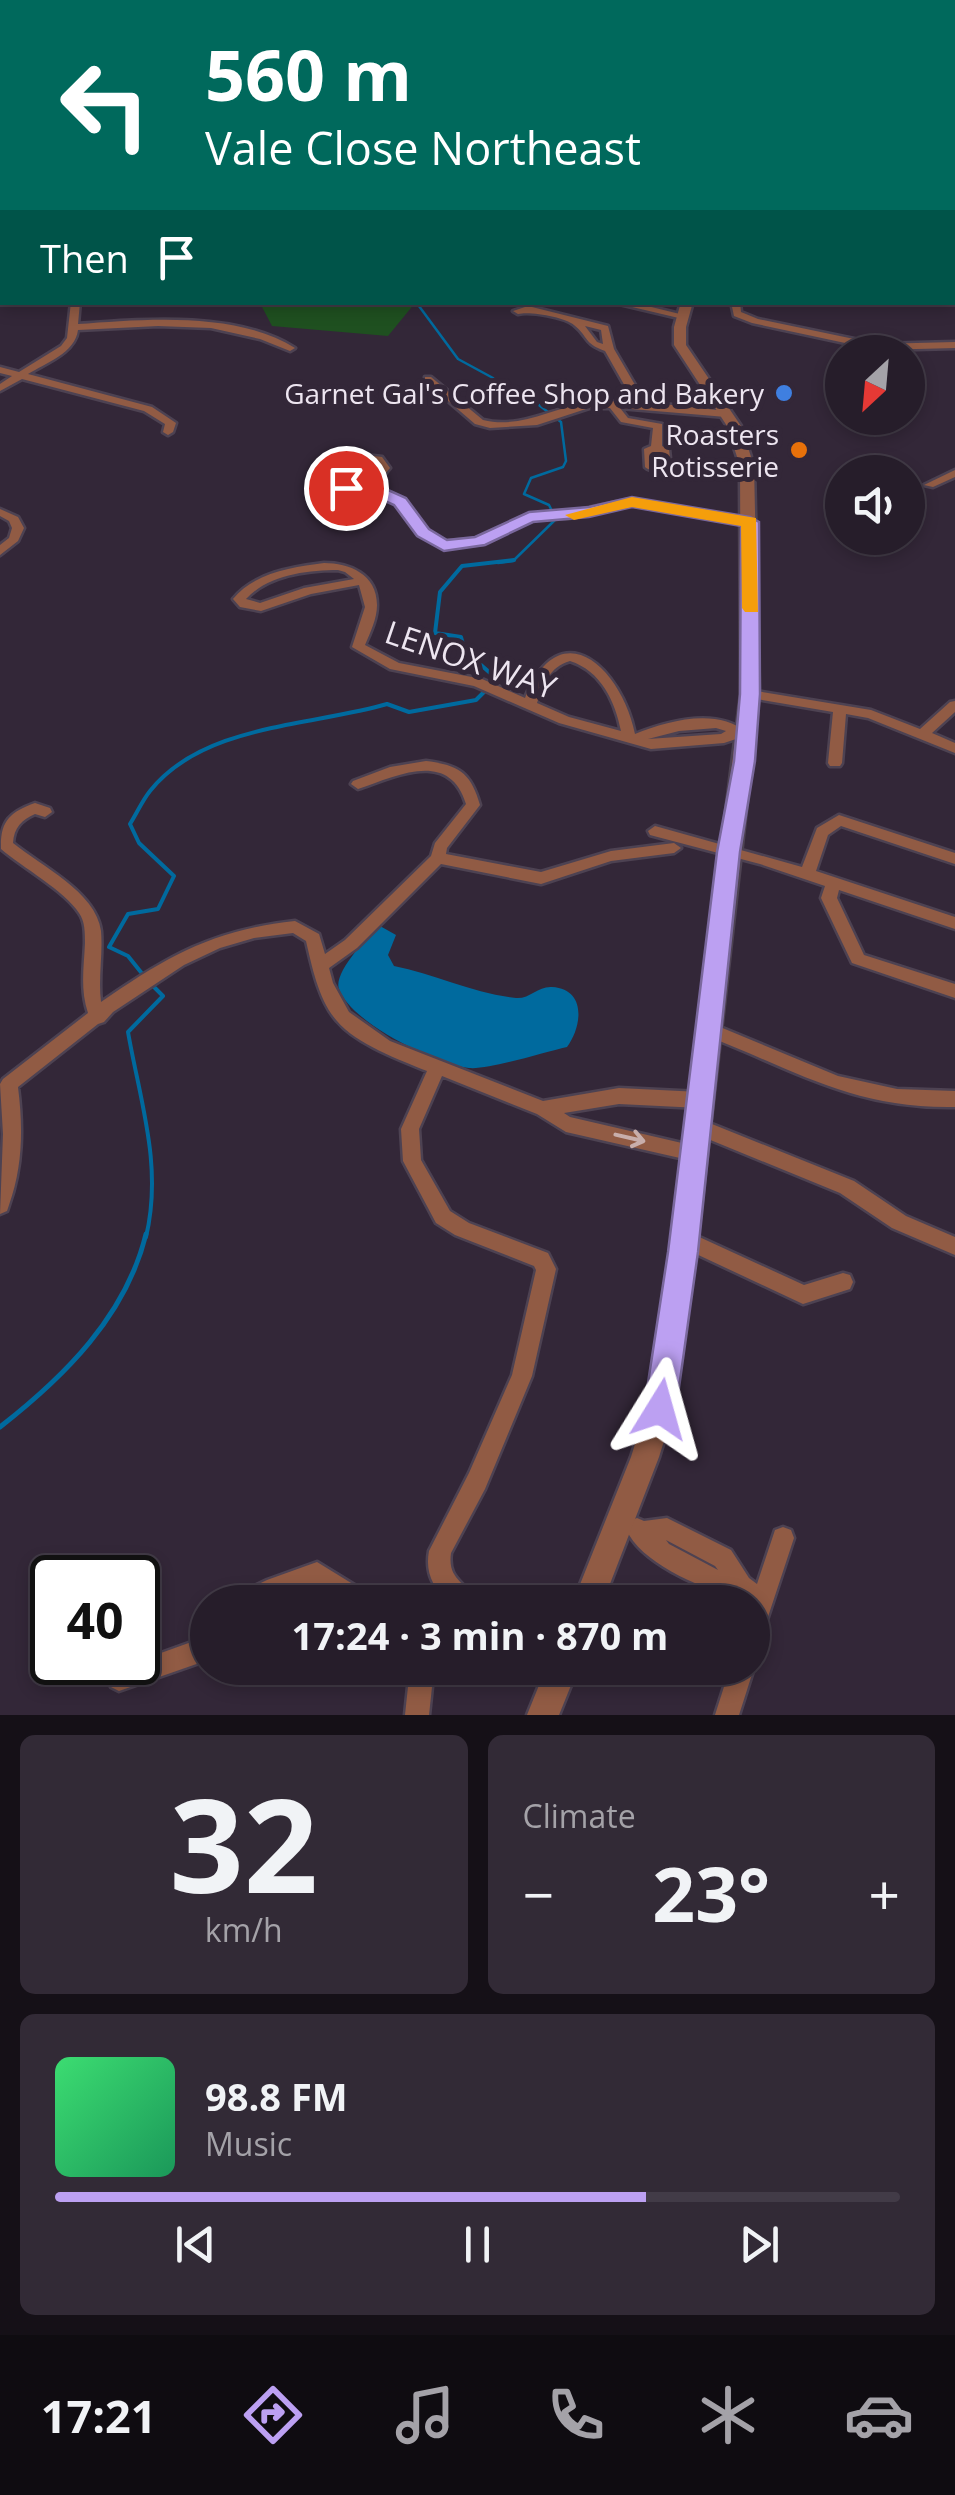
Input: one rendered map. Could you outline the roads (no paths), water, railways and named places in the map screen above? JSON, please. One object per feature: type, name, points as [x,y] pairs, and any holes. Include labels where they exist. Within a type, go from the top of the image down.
[{"type":"street","points":[[0,388],[64,348],[74,327],[76,305]]},
{"type":"street","points":[[598,1585],[631,1526],[660,1409],[708,1030],[724,851],[750,694],[750,522],[744,453],[726,414],[685,356],[679,335],[685,309],[646,305]]},
{"type":"street","points":[[736,305],[737,314],[755,321],[878,347],[955,346]]},
{"type":"street","points":[[518,311],[528,309],[605,328],[609,350],[641,404]]},
{"type":"street","points":[[576,321],[594,344],[609,350]]},
{"type":"street","points":[[74,327],[192,322],[241,330],[290,348]]},
{"type":"street","points":[[0,370],[148,409],[170,424],[168,432]]},
{"type":"street","points":[[428,379],[479,422],[508,427],[588,406],[641,404],[726,414]]},
{"type":"street","points":[[614,407],[625,420],[658,426],[656,449]]},
{"type":"street","points":[[929,485],[955,473]]},
{"type":"street","points":[[365,491],[400,502],[423,532],[444,545],[479,542],[512,523],[632,502],[750,522]]},
{"type":"street","points":[[0,512],[14,519],[18,528],[14,539],[0,550]]},
{"type":"street","name":"LENOX WAY","points":[[361,581],[308,591],[261,607],[238,599],[254,584],[332,566],[348,568],[361,581],[371,598],[358,647],[395,666],[476,682],[564,720],[651,744],[691,732],[724,738],[741,733]]},
{"type":"street","points":[[530,705],[536,681],[550,662],[558,657],[576,657],[589,662],[616,691],[632,739]]},
{"type":"street","points":[[750,694],[871,714],[955,748]]},
{"type":"street","points":[[924,733],[955,705]]},
{"type":"street","points":[[835,763],[840,709]]},
{"type":"street","points":[[319,967],[352,944],[438,858],[440,847],[473,805],[464,780],[442,767],[386,770],[358,784]]},
{"type":"street","points":[[45,812],[29,810],[4,826],[6,845],[86,910],[93,938],[89,998],[98,1016]]},
{"type":"street","points":[[807,874],[822,832],[838,820],[955,859]]},
{"type":"street","points":[[438,858],[541,878],[611,856],[684,847],[710,856],[724,851],[955,923]]},
{"type":"street","points":[[834,883],[829,898],[858,959],[955,991]]},
{"type":"street","points":[[0,1205],[9,1182],[5,1091],[10,1084],[117,1000],[176,962],[236,938],[296,928],[313,938],[319,967],[343,1017],[384,1046],[544,1109],[566,1124],[693,1153]]},
{"type":"street","points":[[708,1030],[759,1047],[803,1071],[853,1086],[925,1100],[955,1099]]},
{"type":"street","points":[[438,1068],[410,1129],[412,1161],[443,1218],[541,1259],[546,1268],[522,1376],[477,1481],[440,1551],[438,1565],[447,1585]]},
{"type":"street","points":[[544,1109],[586,1102],[598,1105],[619,1096],[698,1113],[847,1188],[900,1222],[955,1246]]},
{"type":"street","points":[[582,1128],[586,1102]]},
{"type":"street","points":[[684,1239],[803,1295],[843,1282]]},
{"type":"street","points":[[631,1526],[661,1552],[714,1581],[736,1585]]},
{"type":"street","points":[[767,1585],[782,1538]]},
{"type":"street","points":[[285,1585],[317,1574],[334,1585]]},
{"type":"street","points":[[160,1665],[190,1654]]},
{"type":"street","points":[[417,1715],[420,1685]]},
{"type":"street","points":[[544,1715],[555,1685]]},
{"type":"street","points":[[727,1715],[737,1685]]},
{"type":"water","points":[[380,926],[396,935],[388,955],[394,966],[516,998],[547,987],[563,989],[571,994],[578,1010],[572,1039],[567,1047],[503,1064],[469,1068],[436,1059],[395,1039],[359,1015],[339,989],[346,965]]},
{"type":"waterway","points":[[418,305],[458,359],[493,378],[508,395],[531,399],[561,422],[566,461],[563,467],[531,478],[524,494],[549,505],[556,519],[513,561],[498,563]]},
{"type":"waterway","points":[[144,976],[128,956],[109,947],[128,914],[158,909],[174,876],[139,843],[130,824],[150,791],[172,769],[199,752],[260,731],[387,704],[409,712],[476,700],[497,679],[465,651],[461,637],[435,633],[440,592],[462,566],[514,560]]},
{"type":"waterway","points":[[146,1237],[151,1211],[151,1159],[128,1032],[163,996],[150,983]]},
{"type":"waterway","points":[[0,1427],[47,1387],[90,1342],[124,1292],[146,1234]]},
{"type":"place","name":"Garnet Gal's Coffee Shop and Bakery","points":[[784,393]]},
{"type":"place","name":"Roasters Rotisserie","points":[[799,450]]}]
